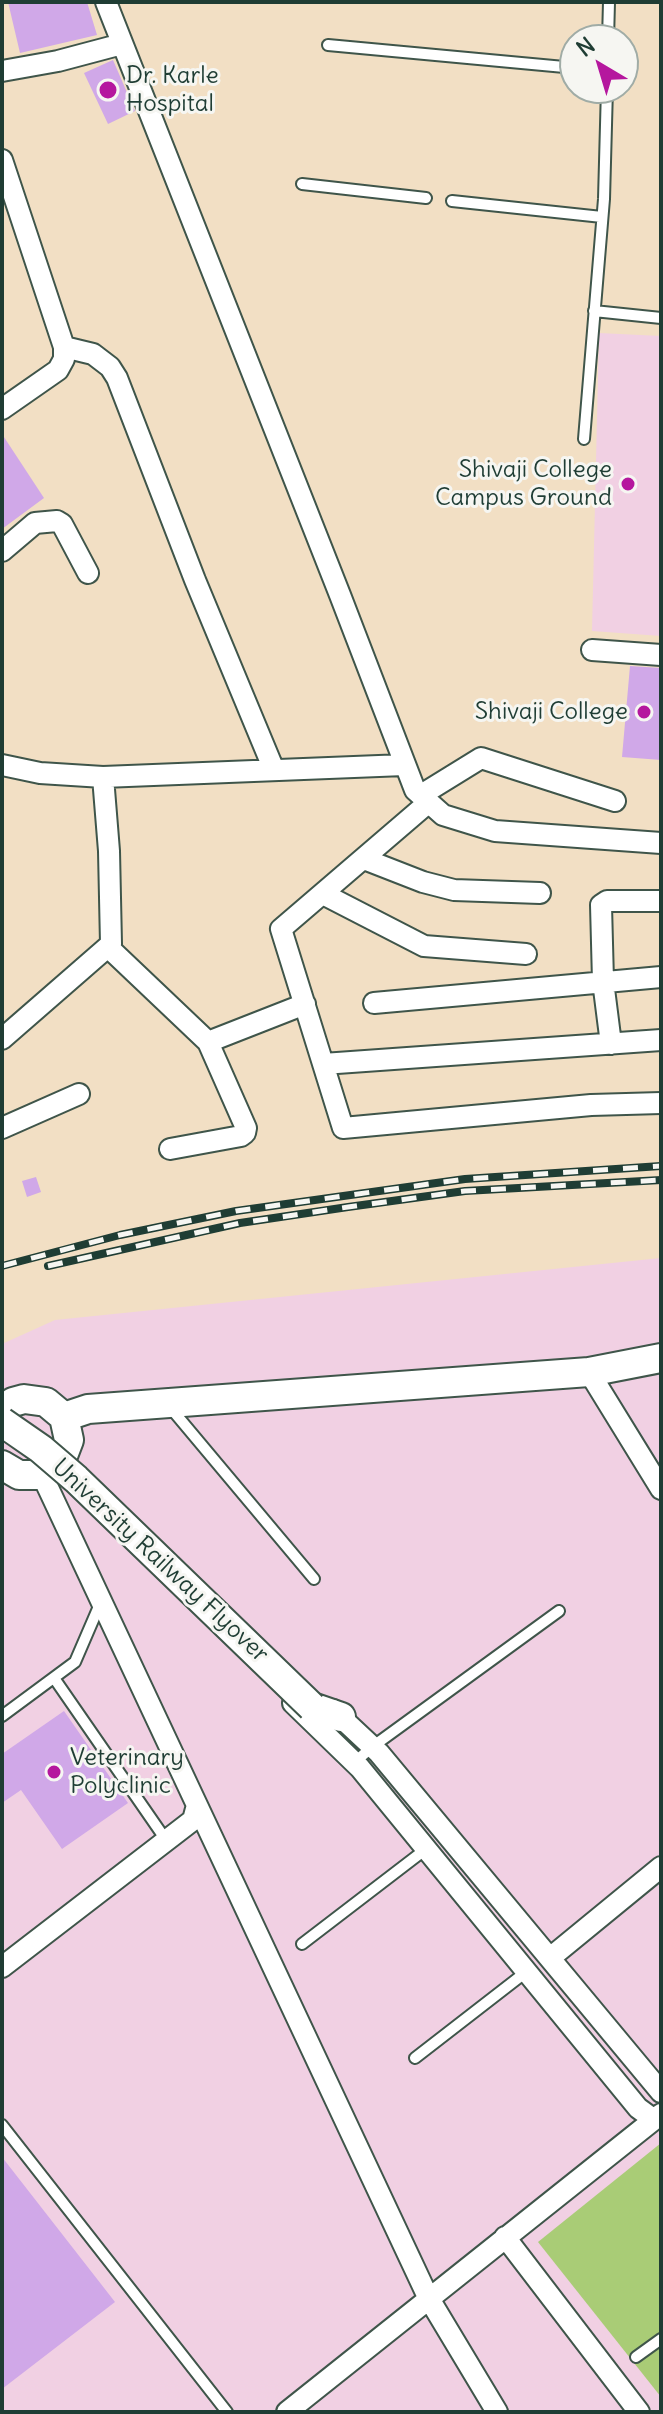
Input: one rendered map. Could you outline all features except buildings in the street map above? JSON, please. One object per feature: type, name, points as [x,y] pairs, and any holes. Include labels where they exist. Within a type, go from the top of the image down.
[{"type":"street","points":[[106,2],[415,790],[443,815],[495,831],[661,843]]},
{"type":"street","points":[[2,71],[58,61],[122,44]]},
{"type":"street","points":[[2,160],[64,347],[64,359],[58,370],[2,409]]},
{"type":"street","points":[[64,347],[93,354],[110,367],[117,378],[195,580],[274,770]]},
{"type":"street","points":[[2,551],[35,523],[57,521],[62,524],[88,573]]},
{"type":"street","points":[[592,650],[661,655]]},
{"type":"street","points":[[615,801],[481,758],[425,799],[364,859],[281,929],[343,1128],[591,1105],[661,1103]]},
{"type":"street","points":[[2,765],[40,773],[103,777],[404,765]]},
{"type":"street","points":[[2,1039],[108,947],[111,940],[103,777]]},
{"type":"street","points":[[364,859],[423,882],[454,890],[540,893]]},
{"type":"street","points":[[323,894],[424,946],[526,954]]},
{"type":"street","points":[[611,1044],[603,981],[601,905],[607,901],[661,901]]},
{"type":"street","points":[[108,947],[208,1042],[246,1128],[241,1136],[170,1149]]},
{"type":"street","points":[[374,1003],[661,977]]},
{"type":"street","points":[[208,1042],[305,1004]]},
{"type":"street","points":[[323,1064],[661,1040]]},
{"type":"street","points":[[2,1128],[79,1094]]},
{"type":"street","points":[[64,1417],[88,1409],[589,1372],[661,1358]]},
{"type":"street","points":[[589,1372],[661,1489]]},
{"type":"street","points":[[2,1410],[24,1399],[35,1399],[56,1408],[64,1417],[69,1440],[53,1465],[19,1475],[2,1465]]},
{"type":"street","name":"University Railway Flyover","points":[[2,1422],[41,1449],[76,1479],[333,1726]]},
{"type":"street","points":[[53,1465],[101,1600],[197,1805],[428,2297],[497,2412]]},
{"type":"street","points":[[53,1465],[333,1726],[372,1747],[661,2092]]},
{"type":"street","points":[[333,1726],[355,1762],[638,2108],[659,2116]]},
{"type":"street","points":[[2,1967],[193,1820],[197,1805]]},
{"type":"street","points":[[550,1958],[661,1867]]},
{"type":"street","points":[[287,2412],[659,2116]]},
{"type":"street","points":[[505,2237],[639,2412]]},
{"type":"lane","points":[[608,24],[609,2]]},
{"type":"lane","points":[[328,45],[559,67]]},
{"type":"lane","points":[[584,439],[602,217],[606,104]]},
{"type":"lane","points":[[302,184],[426,198]]},
{"type":"lane","points":[[452,201],[602,217]]},
{"type":"lane","points":[[594,311],[661,318]]},
{"type":"lane","points":[[167,1403],[314,1579]]},
{"type":"lane","points":[[2,1716],[75,1662],[101,1600]]},
{"type":"lane","points":[[355,1762],[559,1611]]},
{"type":"lane","points":[[54,1678],[166,1840]]},
{"type":"lane","points":[[302,1944],[426,1849]]},
{"type":"lane","points":[[415,2058],[526,1972]]},
{"type":"lane","points":[[3,2129],[227,2412]]},
{"type":"lane","points":[[636,2357],[661,2339]]},
{"type":"shaded area","name":"Shivaji College Campus Ground","points":[[599,333],[661,336],[661,636],[592,631]]},
{"type":"shaded area","points":[[661,1258],[661,2412],[2,2412],[2,1344],[55,1320]]},
{"type":"green space","points":[[661,2143],[661,2397],[538,2242]]},
{"type":"railway","points":[[2,1266],[120,1235],[236,1211],[465,1179],[661,1166]]},
{"type":"railway","points":[[48,1266],[240,1223],[348,1207],[465,1191],[661,1180]]},
{"type":"place","name":"Dr. Karle Hospital","points":[[108,90]]},
{"type":"place","name":"Shivaji College Campus Ground","points":[[628,484]]},
{"type":"place","name":"Shivaji College","points":[[644,712]]},
{"type":"place","name":"Veterinary Polyclinic","points":[[54,1772]]}]
